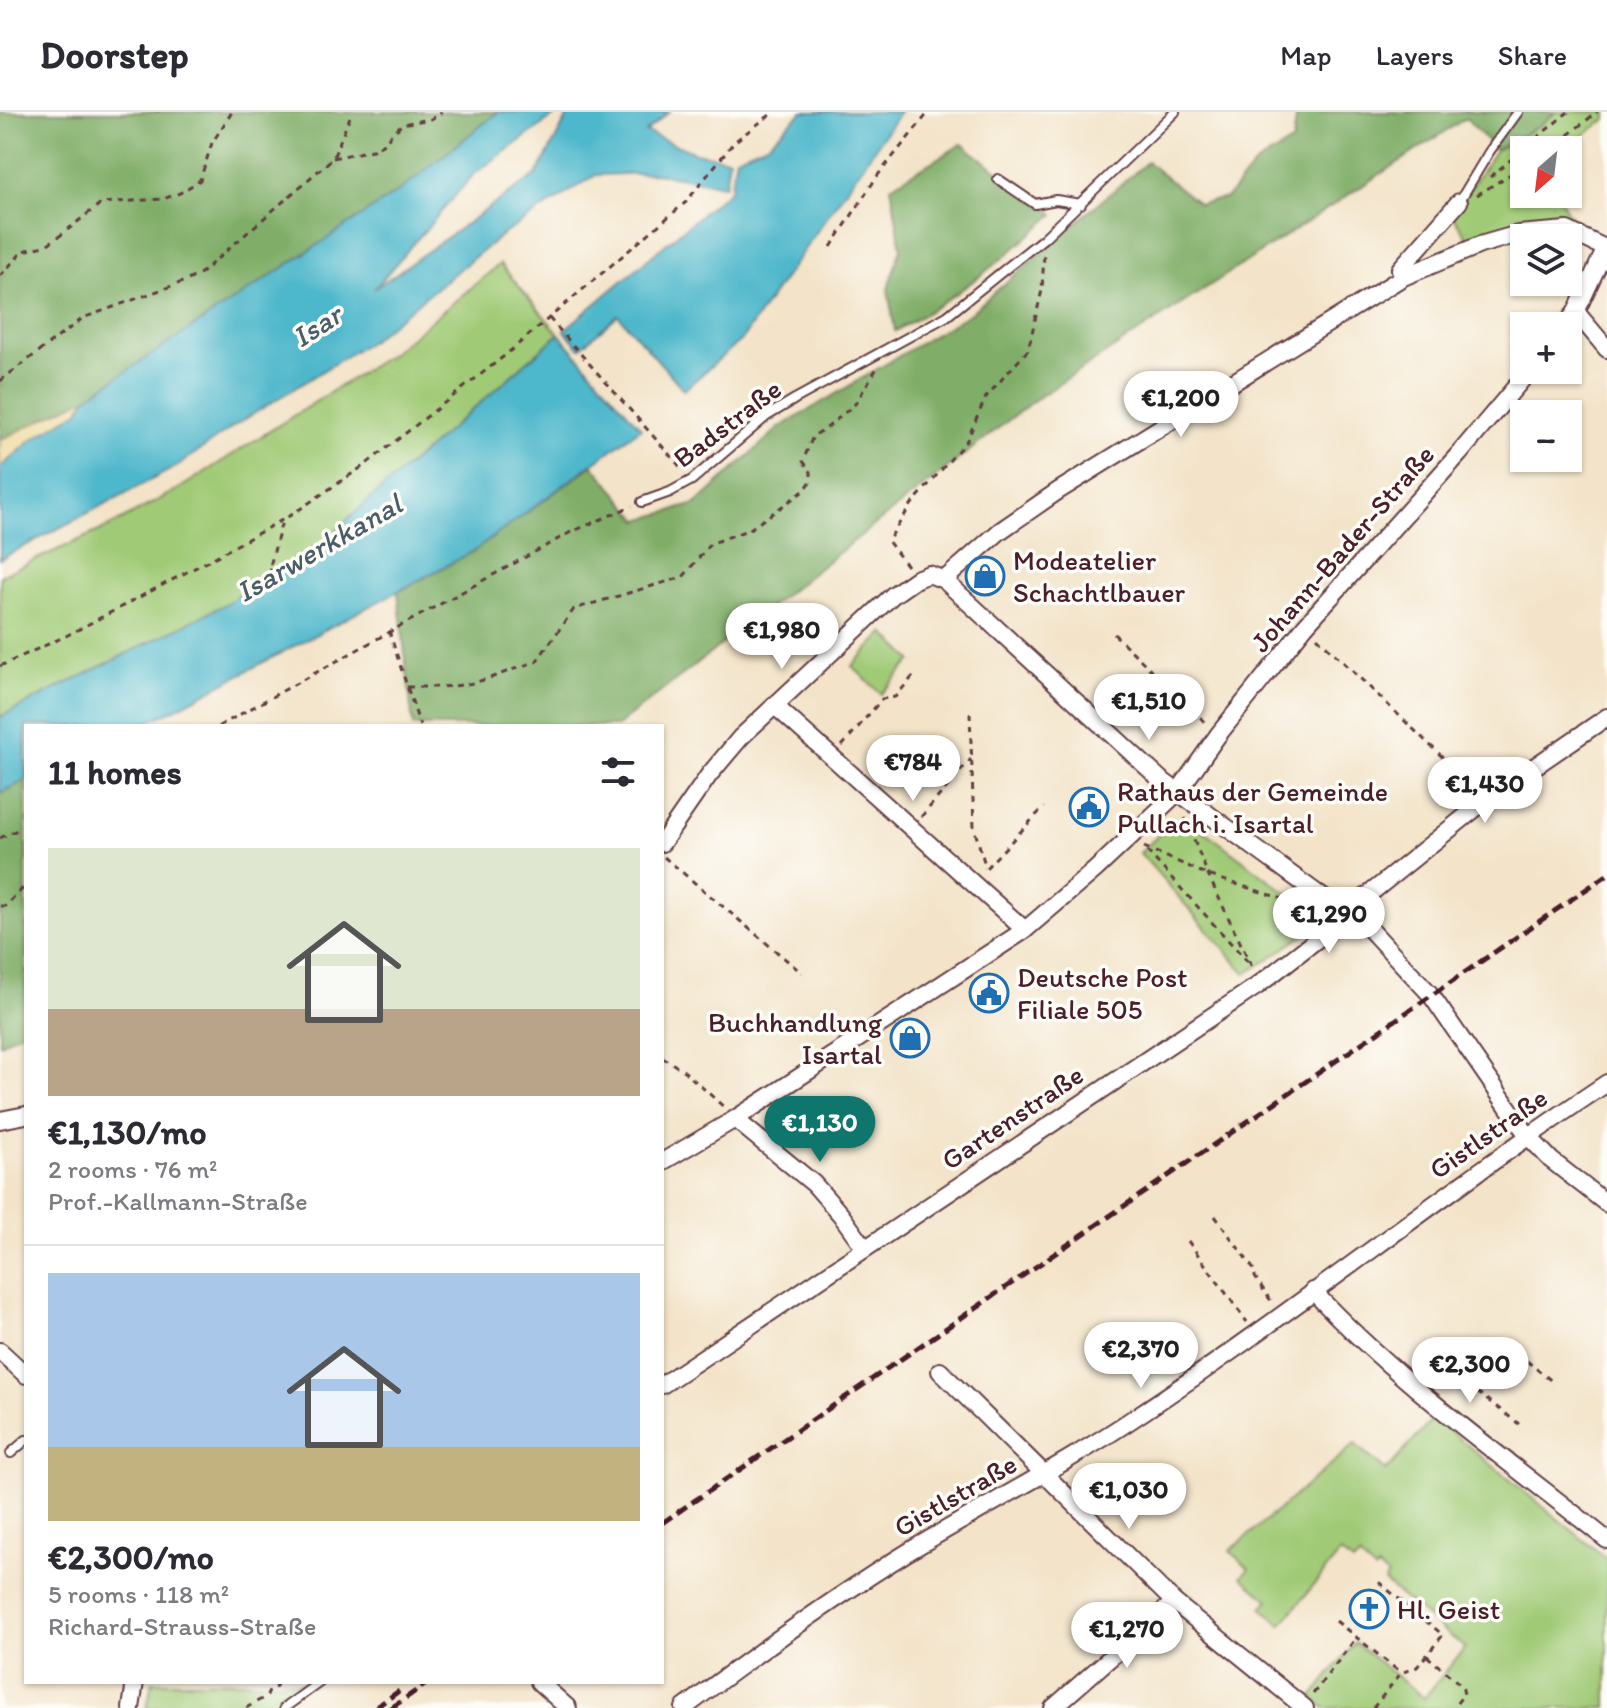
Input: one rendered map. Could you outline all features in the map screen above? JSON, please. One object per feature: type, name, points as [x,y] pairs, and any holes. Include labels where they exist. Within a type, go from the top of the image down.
[{"type":"street","points":[[1403,277],[1400,269],[1459,202]]},
{"type":"street","points":[[944,580],[1000,531],[1058,491],[1403,277],[1480,245],[1510,236]]},
{"type":"street","points":[[1574,312],[1606,250],[1582,238]]},
{"type":"street","points":[[1582,329],[1607,349]]},
{"type":"street","name":"Johann-Bader-Straße","points":[[664,1161],[730,1114],[1025,930],[1138,842],[1305,626],[1518,384]]},
{"type":"street","points":[[664,840],[709,775],[741,737],[893,595],[929,574],[944,580],[1177,793],[1367,926],[1431,995],[1528,1136],[1551,1160],[1607,1204]]},
{"type":"street","points":[[774,705],[1025,930]]},
{"type":"street","name":"Gartenstraße","points":[[664,1384],[1257,986],[1487,799],[1607,717]]},
{"type":"street","name":"Gistlstraße","points":[[684,1708],[845,1591],[1133,1419],[1256,1335],[1528,1136],[1607,1083]]},
{"type":"street","points":[[730,1114],[814,1184],[864,1247]]},
{"type":"street","points":[[0,1120],[24,1115]]},
{"type":"street","points":[[1313,1291],[1348,1329],[1427,1396],[1607,1540]]},
{"type":"street","points":[[0,1351],[24,1373]]},
{"type":"street","points":[[940,1371],[1174,1602],[1304,1707]]},
{"type":"street","points":[[1053,1708],[1174,1602]]},
{"type":"street","points":[[131,1708],[135,1684]]},
{"type":"street","points":[[541,1684],[568,1708]]},
{"type":"lane","name":"Badstraße","points":[[642,502],[692,480],[767,416],[947,316],[1044,238],[1175,112]]},
{"type":"lane","points":[[1459,202],[1518,112]]},
{"type":"lane","points":[[998,179],[1035,204],[1056,200],[1081,204]]},
{"type":"lane","points":[[11,1453],[24,1442]]},
{"type":"lane","points":[[284,1708],[317,1684]]},
{"type":"path","points":[[0,276],[23,251],[53,241],[101,203],[163,199],[180,193],[200,180],[212,143],[232,112]]},
{"type":"path","points":[[0,381],[83,318],[201,273],[333,158],[352,112]]},
{"type":"path","points":[[333,158],[377,149],[402,124],[431,119],[442,112]]},
{"type":"path","points":[[0,666],[134,601],[282,520],[365,465],[549,318],[686,202],[734,142],[774,112]]},
{"type":"path","points":[[831,247],[878,175],[929,112]]},
{"type":"path","points":[[1542,136],[1568,112]]},
{"type":"path","points":[[1567,136],[1597,112]]},
{"type":"path","points":[[1459,202],[1510,163]]},
{"type":"path","points":[[1459,202],[1487,191],[1510,175]]},
{"type":"path","points":[[916,579],[888,541],[911,505],[967,440],[986,397],[1028,350],[1042,290],[1044,238]]},
{"type":"path","points":[[549,318],[685,472]]},
{"type":"path","points":[[407,687],[442,687],[477,682],[536,662],[574,609],[683,577],[710,544],[750,529],[805,490],[811,481],[811,472],[803,461],[813,436],[855,404],[889,349]]},
{"type":"path","points":[[223,724],[571,532],[642,502]]},
{"type":"path","points":[[275,571],[269,570],[282,520]]},
{"type":"path","points":[[1305,626],[1487,799]]},
{"type":"path","points":[[389,631],[419,724]]},
{"type":"path","points":[[1114,634],[1218,735]]},
{"type":"path","points":[[831,758],[882,699],[895,697],[916,673]]},
{"type":"path","points":[[970,713],[974,828],[986,868]]},
{"type":"path","points":[[919,819],[971,759]]},
{"type":"path","points":[[972,883],[1044,807]]},
{"type":"path","points":[[1184,814],[1208,875],[1252,966],[1257,986]]},
{"type":"path","points":[[0,838],[24,827]]},
{"type":"path","points":[[1138,842],[1208,875],[1301,905]]},
{"type":"path","points":[[1138,842],[1252,966]]},
{"type":"path","points":[[664,858],[802,973]]},
{"type":"path","points":[[0,906],[5,906],[24,887]]},
{"type":"path","points":[[664,1058],[684,1071],[730,1114],[735,1101]]},
{"type":"path","points":[[1215,1216],[1255,1271],[1255,1277],[1281,1315]]},
{"type":"path","points":[[1188,1241],[1256,1335]]},
{"type":"path","points":[[1508,1346],[1553,1382]]},
{"type":"path","points":[[1477,1392],[1519,1424]]},
{"type":"path","points":[[1373,1708],[1401,1673],[1417,1667],[1443,1635],[1376,1580]]},
{"type":"path","points":[[1336,1621],[1401,1673]]},
{"type":"path","points":[[1304,1707],[1356,1638]]},
{"type":"path","points":[[1427,1655],[1462,1686],[1464,1694],[1453,1708]]},
{"type":"path","points":[[246,1708],[267,1696],[277,1684]]},
{"type":"green space","points":[[0,112],[498,112],[399,191],[230,304],[86,398],[0,440]]},
{"type":"green space","points":[[1297,112],[1556,112],[1521,136],[1510,136],[1510,142],[1496,150],[1466,118],[1033,401],[620,724],[413,724],[398,592],[474,551],[593,465],[639,520],[696,504],[779,428],[969,314],[1147,162],[1199,204],[1227,198],[1254,165],[1293,141]]},
{"type":"green space","points":[[1556,112],[1607,112],[1607,119],[1582,136],[1521,136]]},
{"type":"green space","points":[[1510,142],[1510,208],[1565,208],[1575,224],[1510,224],[1510,235],[1470,241],[1452,215],[1496,150]]},
{"type":"green space","points":[[962,144],[1054,214],[978,277],[895,331],[888,289],[901,248],[891,186]]},
{"type":"green space","points":[[500,264],[559,334],[326,541],[222,606],[0,717],[0,576],[110,526],[177,490],[392,353]]},
{"type":"green space","points":[[884,633],[912,660],[881,694],[852,666]]},
{"type":"green space","points":[[24,781],[24,1030],[0,1044],[0,793]]},
{"type":"green space","points":[[1187,818],[1315,914],[1313,929],[1246,974],[1140,853],[1174,820]]},
{"type":"green space","points":[[1434,1418],[1607,1559],[1607,1708],[1325,1708],[1312,1697],[1355,1643],[1424,1698],[1465,1648],[1384,1582],[1388,1576],[1378,1568],[1375,1571],[1359,1557],[1353,1563],[1340,1553],[1281,1625],[1262,1608],[1269,1600],[1241,1577],[1249,1568],[1230,1551],[1355,1444],[1386,1471]]},
{"type":"green space","points":[[152,1684],[305,1684],[272,1708],[147,1708]]},
{"type":"sand","points":[[86,398],[80,410],[32,440],[0,468],[0,440]]},
{"type":"water","name":"Isar","points":[[498,112],[560,112],[474,174],[374,289],[537,174],[570,112],[669,112],[646,132],[695,153],[729,159],[725,185],[655,173],[596,175],[502,235],[369,342],[234,426],[176,467],[0,559],[0,468],[32,440],[80,410],[86,398],[399,191]]},
{"type":"water","points":[[802,112],[900,112],[742,339],[684,390],[618,315],[580,348],[564,330],[730,190],[736,157],[769,143]]},
{"type":"water","name":"Isarwerkkanal","points":[[559,334],[641,428],[474,551],[173,710],[143,724],[24,724],[24,781],[0,793],[0,717],[222,606],[326,541]]},
{"type":"railway","points":[[664,1522],[1607,875]]},
{"type":"railway","points":[[391,1708],[426,1684]]},
{"type":"railway","points":[[375,1708],[399,1691]]},
{"type":"place","name":"Modeatelier Schachtlbauer","points":[[985,576]]},
{"type":"place","name":"Rathaus der Gemeinde Pullach i. Isartal","points":[[1089,807]]},
{"type":"place","name":"Deutsche Post Filiale 505","points":[[989,993]]},
{"type":"place","name":"Buchhandlung Isartal","points":[[910,1038]]},
{"type":"place","name":"Hl. Geist","points":[[1369,1609]]}]
